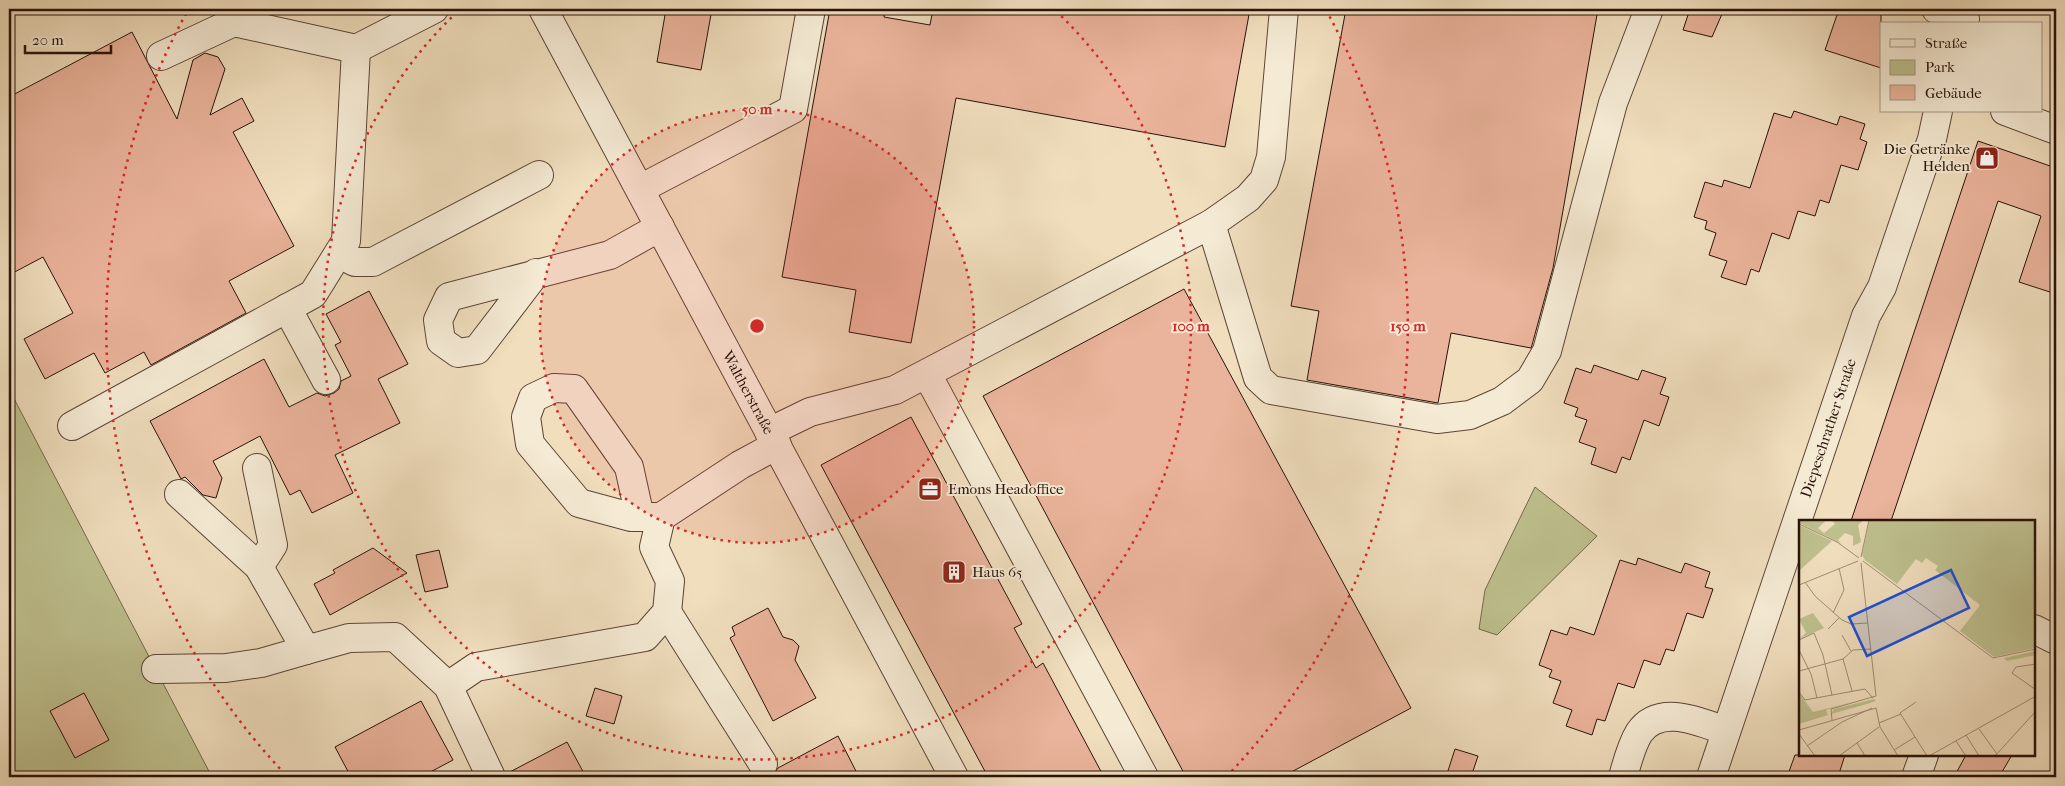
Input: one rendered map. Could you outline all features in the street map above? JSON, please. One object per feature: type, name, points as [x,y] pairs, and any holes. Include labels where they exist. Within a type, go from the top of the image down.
[{"type":"street","points":[[160,56],[234,22],[356,49],[434,9]]},
{"type":"street","name":"Waltherstraße","points":[[543,9],[954,777]]},
{"type":"street","points":[[640,189],[793,109],[811,9]]},
{"type":"street","points":[[448,686],[476,668],[645,637],[667,612],[670,581],[654,547],[651,517],[629,467],[574,389],[554,388],[533,398],[526,417],[530,444],[579,503],[631,517],[651,517],[740,465],[795,418],[895,390],[928,374],[1211,224],[1248,198],[1264,180],[1271,157],[1284,9]]},
{"type":"street","points":[[1211,224],[1258,378],[1271,390],[1437,419],[1470,415],[1502,401],[1530,380],[1547,351],[1613,103],[1650,9]]},
{"type":"street","points":[[1936,9],[1966,17]]},
{"type":"street","points":[[72,426],[313,294],[346,241],[356,49]]},
{"type":"street","name":"Diepeschrather Straße","points":[[1803,520],[1866,316],[1882,287],[1932,139],[1938,112]]},
{"type":"street","points":[[2008,112],[2056,130]]},
{"type":"street","points":[[338,254],[355,262],[373,262],[539,175]]},
{"type":"street","points":[[536,273],[610,255],[660,227]]},
{"type":"street","points":[[287,308],[326,380]]},
{"type":"street","points":[[928,374],[1144,777]]},
{"type":"street","points":[[257,468],[273,546],[260,567]]},
{"type":"street","points":[[179,494],[260,567],[306,650]]},
{"type":"street","name":"Diepeschrather Straße","points":[[1711,777],[1799,533]]},
{"type":"street","points":[[667,612],[763,764]]},
{"type":"street","points":[[2035,630],[2056,640]]},
{"type":"street","points":[[156,669],[226,668],[261,664],[349,638],[395,638],[448,686],[491,777]]},
{"type":"street","points":[[1623,777],[1640,731],[1652,722],[1666,717],[1687,718],[1726,731]]},
{"type":"street","points":[[1916,777],[1924,756]]},
{"type":"green space","points":[[9,389],[212,777],[9,777]]},
{"type":"green space","points":[[1535,487],[1597,536],[1497,635],[1479,629],[1485,590]]},
{"type":"building","points":[[666,9],[712,9],[701,70],[657,62]]},
{"type":"building","points":[[830,9],[885,9],[884,17],[930,25],[933,9],[1250,9],[1225,147],[956,98],[911,343],[849,332],[856,290],[782,277]]},
{"type":"building","points":[[1346,9],[1598,9],[1553,268],[1531,348],[1451,333],[1438,403],[1307,380],[1319,311],[1291,306]]},
{"type":"building","points":[[1690,9],[1709,9],[1722,14],[1712,37],[1683,30]]},
{"type":"building","points":[[1839,9],[1881,9],[1880,68],[1825,50]]},
{"type":"building","points":[[132,32],[177,119],[193,60],[205,53],[218,57],[225,69],[210,115],[242,98],[254,121],[233,132],[294,246],[229,281],[246,313],[151,365],[144,352],[105,373],[94,353],[45,379],[24,339],[73,313],[43,257],[9,275],[9,97]]},
{"type":"building","points":[[1794,111],[1837,125],[1840,116],[1865,124],[1860,139],[1867,142],[1858,170],[1841,165],[1829,203],[1820,200],[1815,216],[1798,211],[1789,239],[1772,233],[1759,272],[1751,269],[1746,285],[1721,277],[1727,261],[1709,255],[1716,233],[1705,229],[1707,221],[1694,217],[1705,182],[1722,187],[1724,180],[1750,188],[1774,113],[1791,118]]},
{"type":"building","points":[[1978,141],[2056,168],[2056,294],[2019,282],[2041,216],[1998,201],[1891,520],[1851,520]]},
{"type":"building","points":[[1184,289],[1411,708],[1282,777],[1186,777],[983,396]]},
{"type":"building","points":[[369,291],[408,364],[378,379],[400,423],[335,455],[353,493],[312,513],[300,490],[290,495],[260,436],[213,461],[222,478],[216,498],[203,495],[185,477],[181,479],[150,421],[264,359],[289,407],[317,393],[325,396],[334,393],[339,389],[341,381],[351,376],[335,345],[341,342],[326,314]]},
{"type":"building","points":[[1594,365],[1638,380],[1642,370],[1666,378],[1660,394],[1669,397],[1659,426],[1644,420],[1630,460],[1622,457],[1616,473],[1591,464],[1596,448],[1579,442],[1587,420],[1575,416],[1578,408],[1564,403],[1576,368],[1591,373]]},
{"type":"building","points":[[911,417],[1022,624],[1014,628],[1036,668],[1043,663],[1104,777],[988,777],[821,465]]},
{"type":"building","points":[[373,548],[407,573],[330,615],[314,584],[335,573],[333,570]]},
{"type":"building","points":[[439,550],[448,587],[425,592],[416,555]]},
{"type":"building","points":[[1638,558],[1681,573],[1685,563],[1710,572],[1705,587],[1713,589],[1703,618],[1687,613],[1674,651],[1666,649],[1660,665],[1644,660],[1634,688],[1618,683],[1605,721],[1597,719],[1592,735],[1566,726],[1572,710],[1553,703],[1561,681],[1549,677],[1552,670],[1539,665],[1551,630],[1567,635],[1570,627],[1594,635],[1620,560],[1636,565]]},
{"type":"building","points":[[768,608],[783,637],[793,640],[799,646],[795,660],[816,698],[773,721],[730,638],[735,635],[732,627]]},
{"type":"building","points":[[595,688],[622,696],[614,724],[586,716]]},
{"type":"building","points":[[84,693],[109,740],[75,758],[50,711]]},
{"type":"building","points":[[421,701],[453,760],[421,777],[351,777],[335,747]]},
{"type":"building","points":[[838,736],[859,777],[771,777],[778,768]]},
{"type":"building","points":[[567,742],[586,777],[506,777],[506,774]]},
{"type":"building","points":[[1455,749],[1478,756],[1471,777],[1446,777]]},
{"type":"building","points":[[1795,755],[1845,756],[1838,777],[1787,777]]},
{"type":"building","points":[[1965,756],[2011,756],[1999,777],[1954,777]]},
{"type":"place","name":"Die Getränke Helden","points":[[1987,158]]},
{"type":"place","name":"Emons Headoffice","points":[[930,489]]},
{"type":"place","name":"Haus 65","points":[[954,572]]}]
